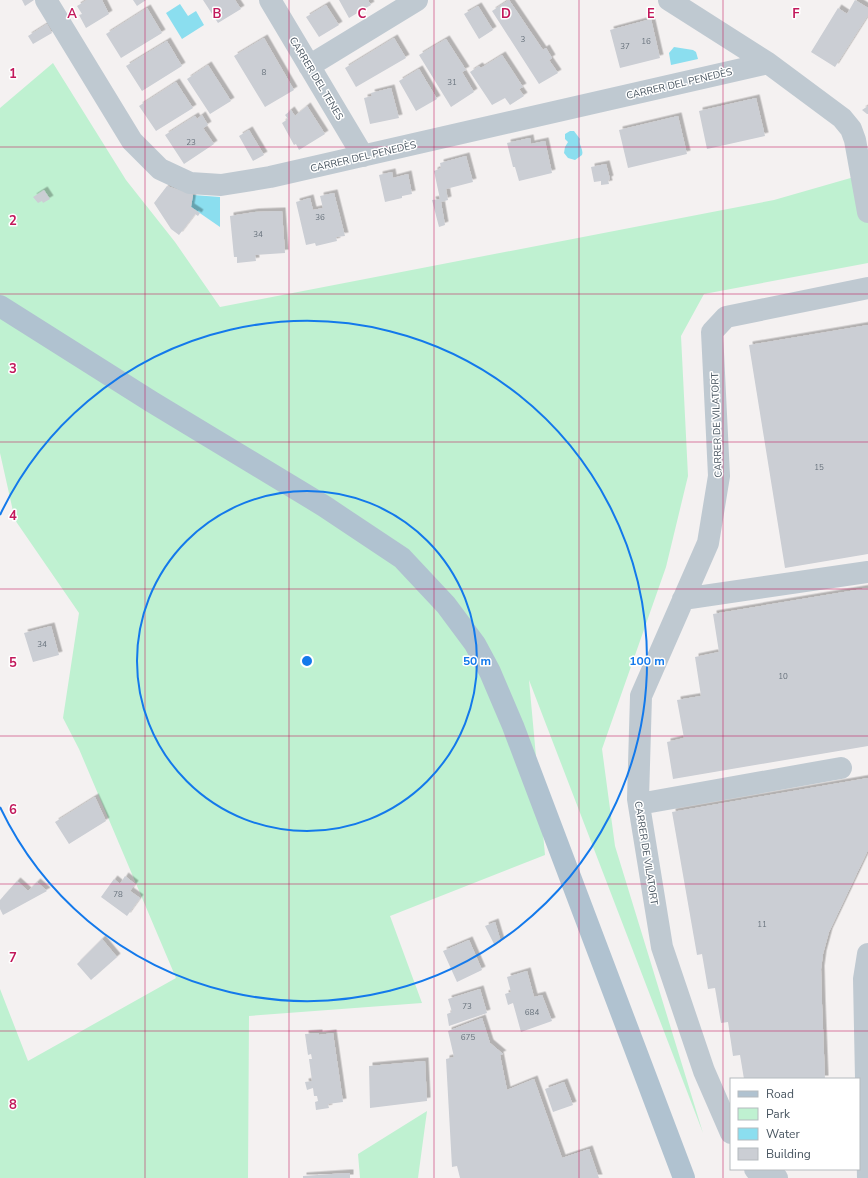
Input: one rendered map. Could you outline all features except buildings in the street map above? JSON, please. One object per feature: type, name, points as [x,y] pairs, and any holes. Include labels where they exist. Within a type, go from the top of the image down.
[{"type":"main road","points":[[0,306],[152,402],[324,506],[396,554],[426,582],[446,605],[475,644],[490,672],[513,726],[684,1178]]},
{"type":"street","name":"CARRER DEL PENEDÈS","points":[[46,0],[132,142],[160,169],[190,183],[221,185],[270,177],[768,63]]},
{"type":"street","name":"CARRER DEL TENES","points":[[270,0],[363,156]]},
{"type":"street","points":[[309,66],[417,0]]},
{"type":"street","points":[[669,0],[768,63],[828,106],[851,129],[868,212]]},
{"type":"street","name":"CARRER DE VILATORT","points":[[730,1131],[704,1071],[662,947],[639,804],[641,696],[708,543],[719,476],[712,332],[726,318],[868,288]]},
{"type":"street","points":[[683,599],[868,572]]},
{"type":"street","points":[[639,804],[841,768]]},
{"type":"street","points":[[868,954],[864,979],[868,1178]]},
{"type":"street","points":[[756,1170],[760,1174],[777,1178]]},
{"type":"green space","points":[[53,63],[126,180],[175,242],[220,307],[774,200],[868,173],[868,263],[704,294],[681,336],[688,476],[666,567],[602,749],[615,846],[703,1133],[529,680],[545,855],[390,916],[422,1003],[249,1016],[248,1178],[0,1178],[0,989],[28,1061],[176,978],[79,749],[63,718],[79,613],[15,520],[0,453],[0,108]]},
{"type":"green space","points":[[427,1111],[418,1178],[360,1178],[358,1154]]},
{"type":"water","points":[[180,4],[188,16],[196,11],[204,25],[182,39],[166,13]]},
{"type":"water","points":[[674,47],[693,50],[696,52],[698,59],[671,65],[669,53]]},
{"type":"water","points":[[570,131],[574,131],[580,139],[582,155],[575,160],[568,158],[564,153],[568,142],[565,139],[565,134]]},
{"type":"water","points":[[193,195],[220,197],[220,227],[191,207]]}]
